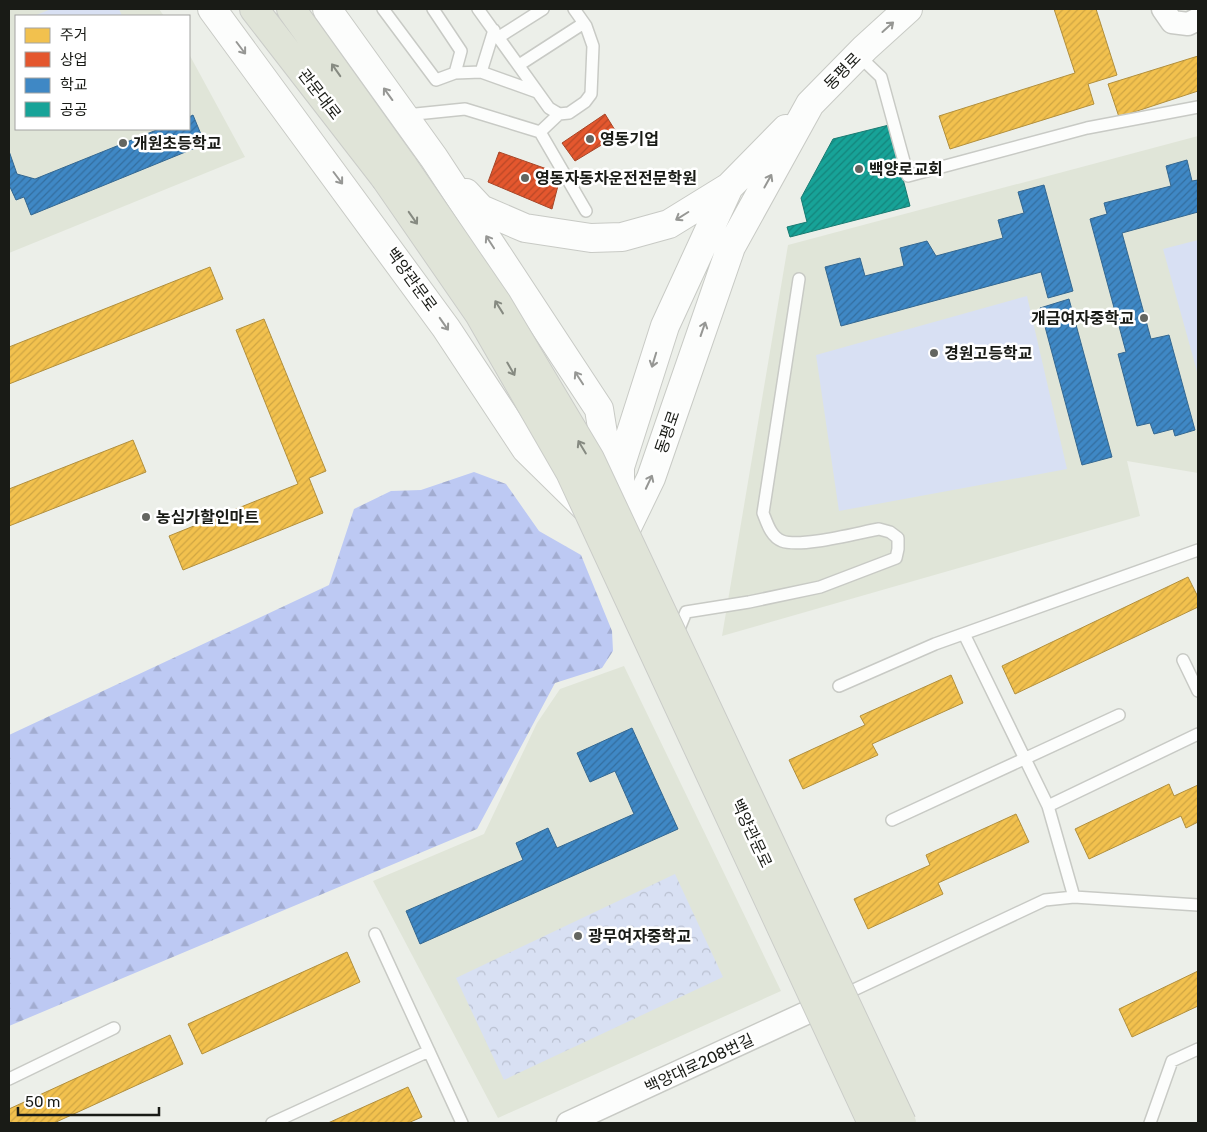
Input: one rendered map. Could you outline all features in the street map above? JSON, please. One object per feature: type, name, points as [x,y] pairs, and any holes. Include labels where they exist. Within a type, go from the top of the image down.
[{"type":"highway","name":"관문대로","points":[[254,9],[395,173]]},
{"type":"highway","name":"관문대로","points":[[291,9],[395,173]]},
{"type":"highway","points":[[395,173],[570,472],[872,1123]]},
{"type":"highway","points":[[395,173],[497,303],[590,459],[902,1123]]},
{"type":"main road","name":"백양관문로","points":[[212,9],[446,328],[526,449],[620,542]]},
{"type":"main road","name":"백양관문로","points":[[327,9],[434,158],[599,409],[620,542],[886,1123]]},
{"type":"main road","name":"동평로","points":[[620,542],[652,478],[731,247],[810,104],[858,55],[908,9]]},
{"type":"main road","points":[[434,158],[481,209],[525,228],[591,238],[622,237],[669,224],[729,187],[810,104]]},
{"type":"main road","name":"동평로","points":[[620,542],[620,467],[665,326],[729,187]]},
{"type":"street","points":[[1163,9],[1172,22],[1188,24],[1198,19]]},
{"type":"street","name":"백양대로208번길","points":[[568,1123],[830,1002]]},
{"type":"lane","points":[[383,9],[436,80],[455,73],[480,72],[537,92]]},
{"type":"lane","points":[[478,9],[549,108],[559,114],[569,114],[585,102],[591,94],[593,46],[584,23],[574,9]]},
{"type":"lane","points":[[480,72],[496,34],[543,9]]},
{"type":"lane","points":[[437,10],[461,51],[455,73]]},
{"type":"lane","points":[[519,65],[584,23]]},
{"type":"lane","points":[[858,55],[881,77],[908,176],[1087,128],[1198,106]]},
{"type":"lane","points":[[404,116],[465,109],[540,132],[586,211]]},
{"type":"lane","points":[[540,132],[559,114]]},
{"type":"lane","points":[[670,652],[686,612],[749,602],[820,587],[896,558],[898,538],[890,532],[879,529],[798,543],[781,541],[768,529],[763,513],[799,279]]},
{"type":"lane","points":[[839,686],[935,644],[1198,550]]},
{"type":"lane","points":[[964,634],[1048,806],[1074,897]]},
{"type":"lane","points":[[1183,660],[1198,692]]},
{"type":"lane","points":[[892,820],[995,772],[1026,760],[1120,715]]},
{"type":"lane","points":[[1048,806],[1198,734]]},
{"type":"lane","points":[[830,1002],[1045,900],[1074,897],[1198,905]]},
{"type":"lane","points":[[375,934],[462,1123]]},
{"type":"lane","points":[[9,1079],[114,1028]]},
{"type":"lane","points":[[1150,1123],[1172,1062],[1198,1049]]},
{"type":"lane","points":[[272,1123],[429,1051]]},
{"type":"shaded area","name":"개원초등학교","points":[[9,9],[159,9],[163,15],[15,15],[15,130],[190,130],[190,56],[245,157],[9,253]]},
{"type":"shaded area","name":"경원고등학교","points":[[1198,136],[1198,473],[1127,461],[1140,516],[722,636],[788,245]]},
{"type":"shaded area","name":"광무여자중학교","points":[[624,666],[781,991],[498,1118],[373,881],[484,834],[537,723],[560,689]]},
{"type":"green space","points":[[51,9],[119,9],[122,15],[36,15]]},
{"type":"green space","points":[[1198,240],[1198,375],[1163,249]]},
{"type":"green space","points":[[1027,296],[1067,469],[839,511],[816,355]]},
{"type":"green space","points":[[474,472],[506,484],[539,531],[581,555],[612,631],[613,651],[602,668],[555,683],[477,829],[9,1026],[9,735],[329,585],[354,509],[391,491],[421,490]]},
{"type":"green space","points":[[675,874],[723,977],[504,1080],[456,978]]},
{"type":"building: 주거","points":[[1054,9],[1096,9],[1117,75],[1088,84],[1094,104],[950,149],[939,116],[1075,73]]},
{"type":"building: 주거","points":[[1198,56],[1198,91],[1119,117],[1108,84]]},
{"type":"building: 주거","points":[[210,267],[223,299],[9,384],[9,347]]},
{"type":"building: 주거","points":[[264,319],[326,471],[309,478],[323,513],[183,570],[169,536],[298,484],[236,330]]},
{"type":"building: 주거","points":[[133,440],[146,472],[9,526],[9,489]]},
{"type":"building: 주거","points":[[1188,577],[1198,597],[1198,607],[1015,694],[1002,666]]},
{"type":"building: 주거","points":[[951,675],[963,703],[872,744],[878,755],[803,789],[789,760],[865,725],[860,716]]},
{"type":"building: 주거","points":[[1169,784],[1174,796],[1198,785],[1198,822],[1186,828],[1181,816],[1089,859],[1075,829]]},
{"type":"building: 주거","points":[[1016,814],[1029,842],[938,883],[943,894],[868,929],[854,899],[930,865],[926,855]]},
{"type":"building: 주거","points":[[347,952],[360,982],[202,1054],[188,1024]]},
{"type":"building: 주거","points":[[1198,971],[1198,1006],[1132,1037],[1119,1009]]},
{"type":"building: 주거","points":[[170,1035],[183,1064],[54,1123],[9,1123],[9,1109]]},
{"type":"building: 주거","points":[[408,1087],[422,1117],[408,1123],[328,1123]]},
{"type":"building: 상업","name":"영동기업","points":[[605,114],[618,135],[575,161],[562,143]]},
{"type":"building: 상업","name":"영동자동차운전전문학원","points":[[499,152],[561,174],[552,209],[488,182]]},
{"type":"building: 학교","points":[[193,115],[205,144],[31,215],[24,197],[16,200],[9,188],[9,151],[17,174],[35,179],[157,130],[190,130],[190,116]]},
{"type":"building: 학교","points":[[1187,160],[1192,181],[1198,180],[1198,212],[1122,233],[1151,339],[1169,335],[1195,430],[1175,436],[1173,429],[1154,434],[1150,423],[1137,426],[1118,354],[1126,352],[1090,219],[1107,214],[1104,203],[1171,186],[1166,166]]},
{"type":"building: 학교","points":[[1044,185],[1073,291],[1048,298],[1041,272],[841,326],[825,267],[860,258],[865,276],[904,266],[900,248],[927,241],[936,256],[1003,238],[998,220],[1024,213],[1018,192]]},
{"type":"building: 학교","points":[[1069,299],[1112,457],[1082,465],[1040,308]]},
{"type":"building: 학교","points":[[632,728],[678,829],[420,944],[406,911],[523,860],[516,843],[548,828],[557,848],[634,814],[615,771],[590,782],[577,753]]},
{"type":"building: 공공","name":"백양로교회","points":[[889,125],[910,206],[790,237],[787,227],[807,222],[801,198],[833,139]]},
{"type":"place","name":"영동기업","points":[[590,139]]},
{"type":"place","name":"개원초등학교","points":[[123,143]]},
{"type":"place","name":"백양로교회","points":[[859,169]]},
{"type":"place","name":"영동자동차운전전문학원","points":[[525,178]]},
{"type":"place","name":"개금여자중학교","points":[[1144,318]]},
{"type":"place","name":"경원고등학교","points":[[934,353]]},
{"type":"place","name":"농심가할인마트","points":[[146,517]]},
{"type":"place","name":"광무여자중학교","points":[[578,936]]}]
